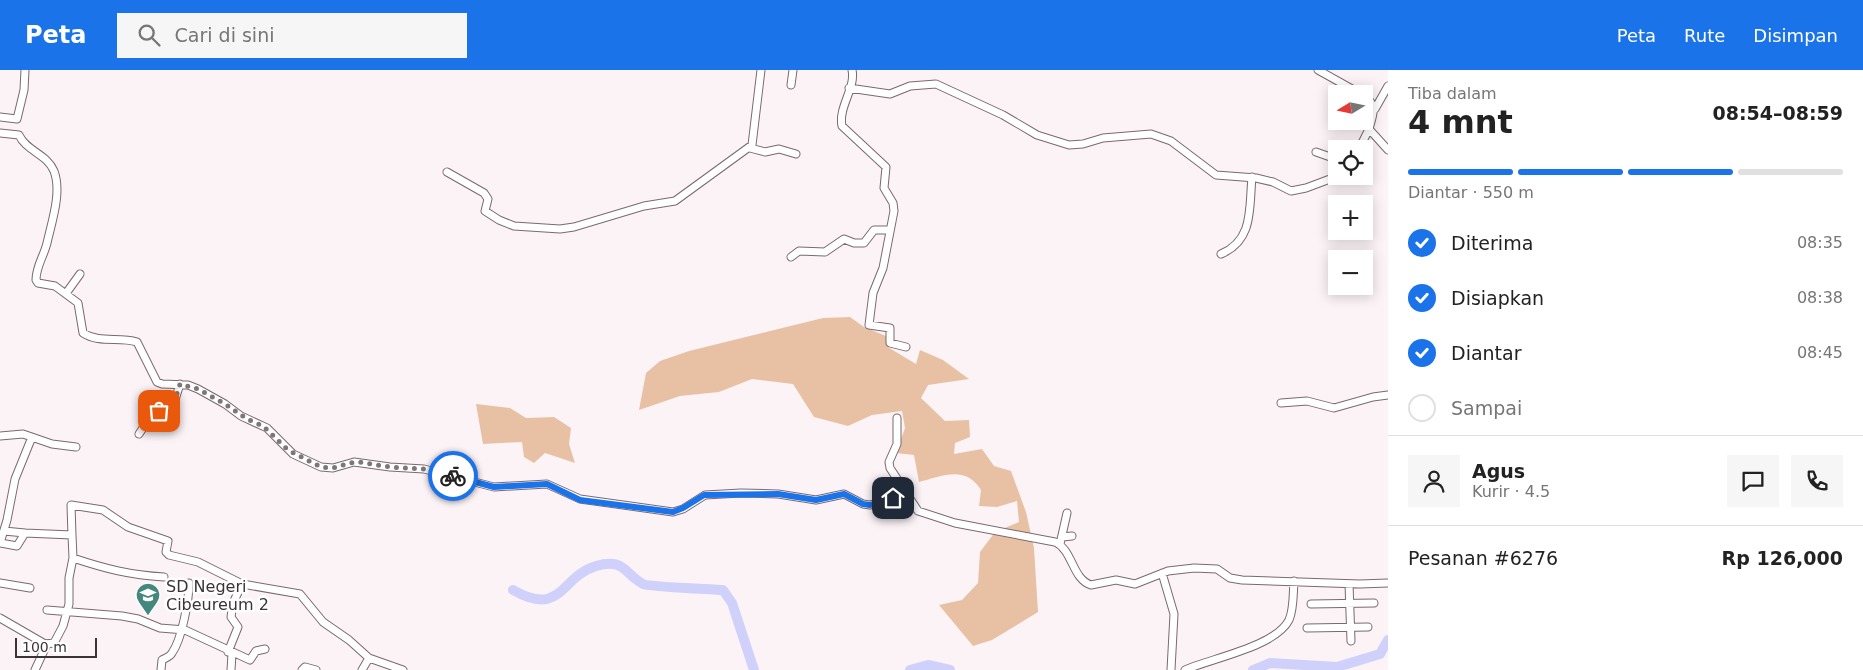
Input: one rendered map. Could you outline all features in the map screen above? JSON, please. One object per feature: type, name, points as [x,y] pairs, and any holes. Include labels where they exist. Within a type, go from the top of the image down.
[{"type":"street","points":[[0,117],[16,119],[23,95],[25,70]]},
{"type":"street","points":[[447,172],[484,193],[488,199],[484,211],[514,226],[560,229],[574,227],[644,206],[674,201],[750,148],[754,141],[761,70]]},
{"type":"street","points":[[791,85],[793,70]]},
{"type":"street","points":[[852,70],[842,116],[842,126],[886,167],[884,188],[894,206],[883,268],[873,293],[869,325],[890,328],[890,343],[906,346]]},
{"type":"street","points":[[1318,70],[1332,73],[1349,85]]},
{"type":"street","points":[[849,88],[890,94],[910,86],[936,84],[1003,114],[1037,135],[1061,144],[1076,145],[1103,138],[1151,134],[1171,141],[1216,176],[1252,177],[1273,182],[1291,191],[1328,180]]},
{"type":"street","points":[[1373,116],[1388,86]]},
{"type":"street","points":[[1373,104],[1375,109]]},
{"type":"street","points":[[1370,130],[1388,150]]},
{"type":"street","points":[[0,133],[19,135],[28,147],[46,159],[55,172],[56,202],[48,242],[37,270],[36,280],[38,283],[55,286],[67,292],[78,303],[83,333],[99,339],[123,339],[137,342],[156,381],[162,384],[192,386],[225,404],[241,416],[267,428],[293,454],[328,468],[359,462],[430,470],[494,487],[547,484],[580,500],[673,512],[704,495],[778,494],[816,500],[844,494],[863,504],[870,505],[905,494]]},
{"type":"street","points":[[750,148],[765,152],[779,149],[796,154]]},
{"type":"street","points":[[1316,152],[1328,156]]},
{"type":"street","points":[[1221,254],[1236,246],[1246,232],[1252,177]]},
{"type":"street","points":[[791,257],[799,251],[825,252],[844,239],[854,244],[864,243],[874,230],[890,230]]},
{"type":"street","points":[[67,292],[80,274]]},
{"type":"street","points":[[139,434],[150,416],[174,403],[180,384]]},
{"type":"street","points":[[1281,403],[1307,401],[1334,408],[1372,397],[1388,395]]},
{"type":"street","points":[[897,418],[897,444],[889,462],[891,471],[918,511],[925,515],[1061,540],[1072,536]]},
{"type":"street","points":[[0,436],[16,434],[60,446],[76,447]]},
{"type":"street","points":[[25,533],[18,546],[0,543],[15,479],[32,437]]},
{"type":"street","points":[[0,618],[19,631],[47,644],[54,643],[57,639],[68,610],[69,578],[73,558],[71,505],[103,510],[128,527],[168,541],[166,552],[169,555],[198,562],[242,584],[300,594],[323,622],[349,640],[369,658],[403,670]]},
{"type":"street","points":[[1067,514],[1061,540],[1083,580],[1091,585],[1116,580],[1135,584],[1175,570],[1211,568],[1235,579],[1348,584],[1388,583]]},
{"type":"street","points":[[3,528],[25,533],[72,535]]},
{"type":"street","points":[[73,558],[101,568],[136,576],[164,577]]},
{"type":"street","points":[[1162,573],[1174,614],[1172,670]]},
{"type":"street","points":[[1185,670],[1258,643],[1282,630],[1290,617],[1294,581]]},
{"type":"street","points":[[0,583],[30,588]]},
{"type":"street","points":[[161,670],[162,660],[173,653],[188,599],[189,583]]},
{"type":"street","points":[[231,670],[230,653],[238,627],[231,616],[233,603],[242,584]]},
{"type":"street","points":[[1348,584],[1350,641]]},
{"type":"street","points":[[1311,604],[1374,603]]},
{"type":"street","points":[[47,610],[68,610],[81,614],[131,618],[160,628],[180,630],[206,639],[230,653],[250,660],[256,651],[265,649]]},
{"type":"street","points":[[1307,628],[1368,627]]},
{"type":"street","points":[[35,670],[47,644]]},
{"type":"street","points":[[362,670],[369,658]]},
{"type":"street","points":[[302,670],[305,667],[316,670]]},
{"type":"shaded area","points":[[850,317],[864,327],[886,336],[886,346],[916,364],[920,350],[943,360],[969,379],[928,385],[921,398],[945,421],[969,420],[970,437],[955,443],[954,454],[982,449],[994,466],[1011,471],[1026,512],[1034,548],[1038,612],[992,640],[973,646],[939,605],[962,600],[978,583],[980,552],[995,532],[1019,522],[1017,501],[997,507],[979,506],[981,490],[975,482],[961,475],[945,475],[919,482],[914,455],[896,453],[905,428],[902,411],[872,415],[848,426],[814,417],[793,384],[752,379],[719,392],[680,396],[639,410],[646,373],[660,361],[689,351],[823,318]]},
{"type":"shaded area","points":[[476,404],[510,408],[526,418],[554,417],[571,428],[569,444],[575,463],[545,453],[534,463],[524,457],[522,442],[483,444]]},
{"type":"waterway","points":[[513,590],[542,600],[551,598],[584,571],[605,564],[618,565],[637,580],[647,585],[723,590],[732,603],[754,670]]},
{"type":"waterway","points":[[1253,670],[1270,663],[1337,667],[1380,654],[1388,640]]},
{"type":"waterway","points":[[910,670],[928,665],[950,670]]},
{"type":"way so far","points":[[159,411],[174,403],[180,384],[192,386],[225,404],[241,416],[267,428],[293,454],[321,467],[333,468],[359,462],[438,471],[453,476]]},
{"type":"place","name":"SD Negeri Cibeureum 2","points":[[148,616]]},
{"type":"route","points":[[453,476],[494,487],[516,484],[547,484],[580,500],[673,512],[689,505],[704,495],[778,494],[816,500],[844,494],[867,505],[893,498]]}]
